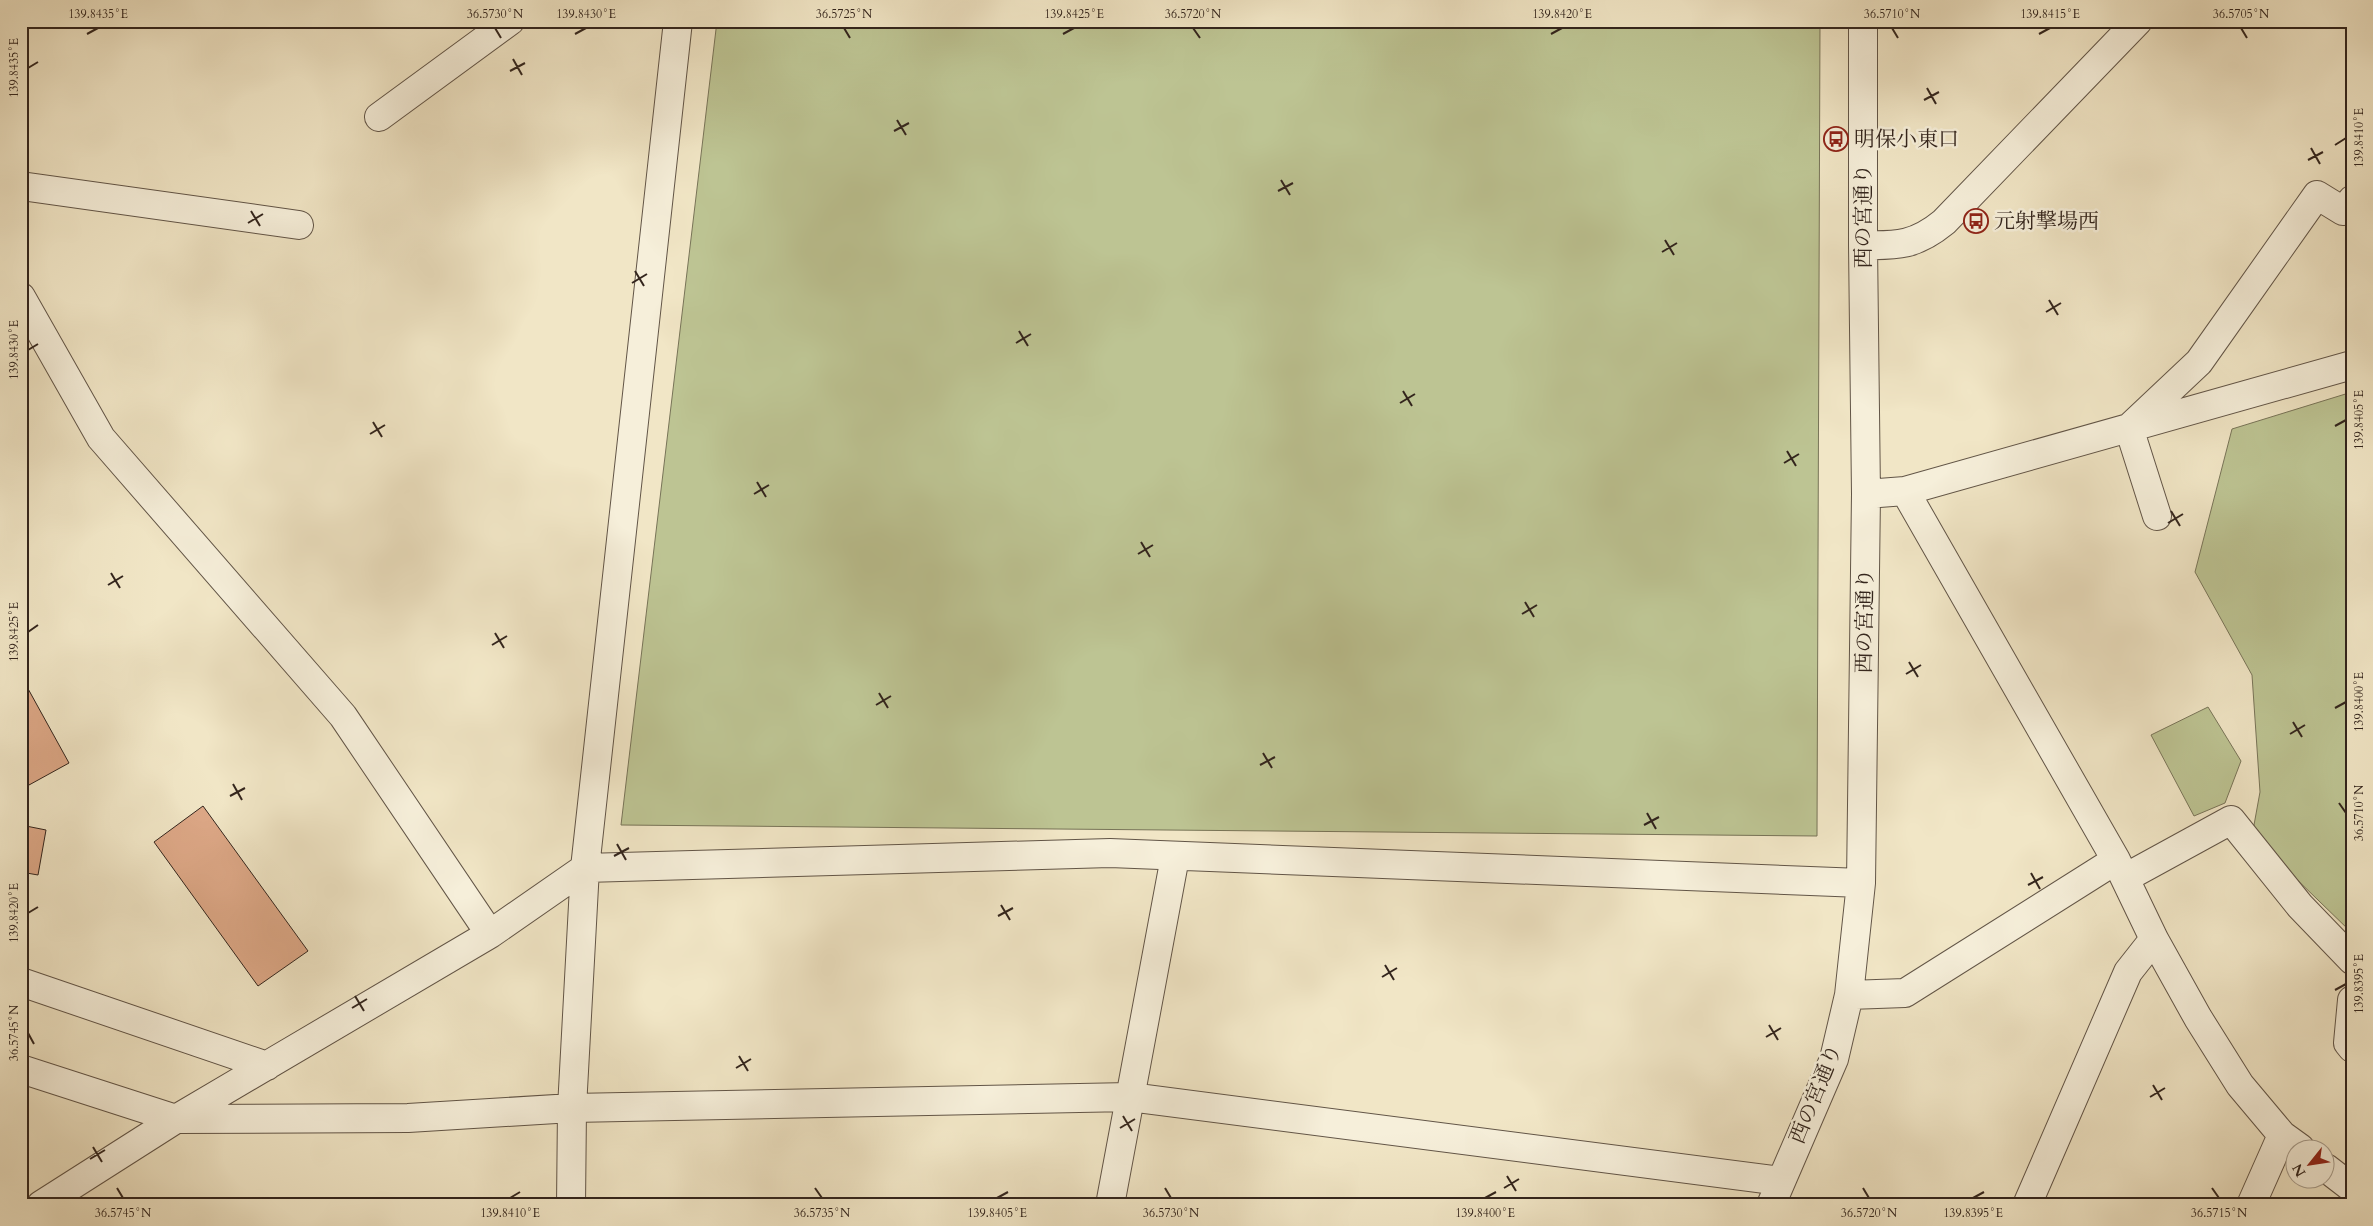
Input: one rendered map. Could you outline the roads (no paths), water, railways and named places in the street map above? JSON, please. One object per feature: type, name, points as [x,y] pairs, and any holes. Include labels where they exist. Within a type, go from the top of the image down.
[{"type":"street","points":[[379,117],[510,21]]},
{"type":"street","points":[[571,1205],[572,1108],[585,868],[678,21]]},
{"type":"street","name":"西の宮通り","points":[[1776,1193],[1834,1059],[1849,994],[1861,883],[1866,494],[1863,246],[1864,21]]},
{"type":"street","points":[[1863,246],[1907,243],[1927,236],[1944,222],[2138,21]]},
{"type":"street","points":[[21,186],[299,225]]},
{"type":"street","points":[[2129,428],[2199,362],[2317,196],[2343,211],[2352,200]]},
{"type":"street","points":[[21,297],[101,438],[343,716],[490,934]]},
{"type":"street","points":[[1866,494],[1905,491],[2352,365]]},
{"type":"street","points":[[2129,428],[2156,516]]},
{"type":"street","points":[[1905,491],[2120,869],[2154,939],[2198,1018],[2240,1085],[2287,1138]]},
{"type":"street","points":[[1849,994],[1905,993],[2120,869],[2231,820],[2300,906],[2352,960]]},
{"type":"street","points":[[41,1205],[176,1119],[490,934],[585,868],[1110,853],[1861,883]]},
{"type":"street","points":[[1110,1205],[1175,857]]},
{"type":"street","points":[[2027,1205],[2128,972],[2154,939]]},
{"type":"street","points":[[21,982],[267,1066]]},
{"type":"street","points":[[2352,1000],[2348,1043],[2352,1048]]},
{"type":"street","points":[[21,1069],[176,1119],[408,1118],[572,1108],[1130,1096],[1776,1193]]},
{"type":"street","points":[[2251,1205],[2286,1150]]},
{"type":"street","points":[[2336,1176],[2352,1188]]},
{"type":"place","name":"明保小東口","points":[[1836,139]]},
{"type":"place","name":"元射撃場西","points":[[1976,221]]}]
